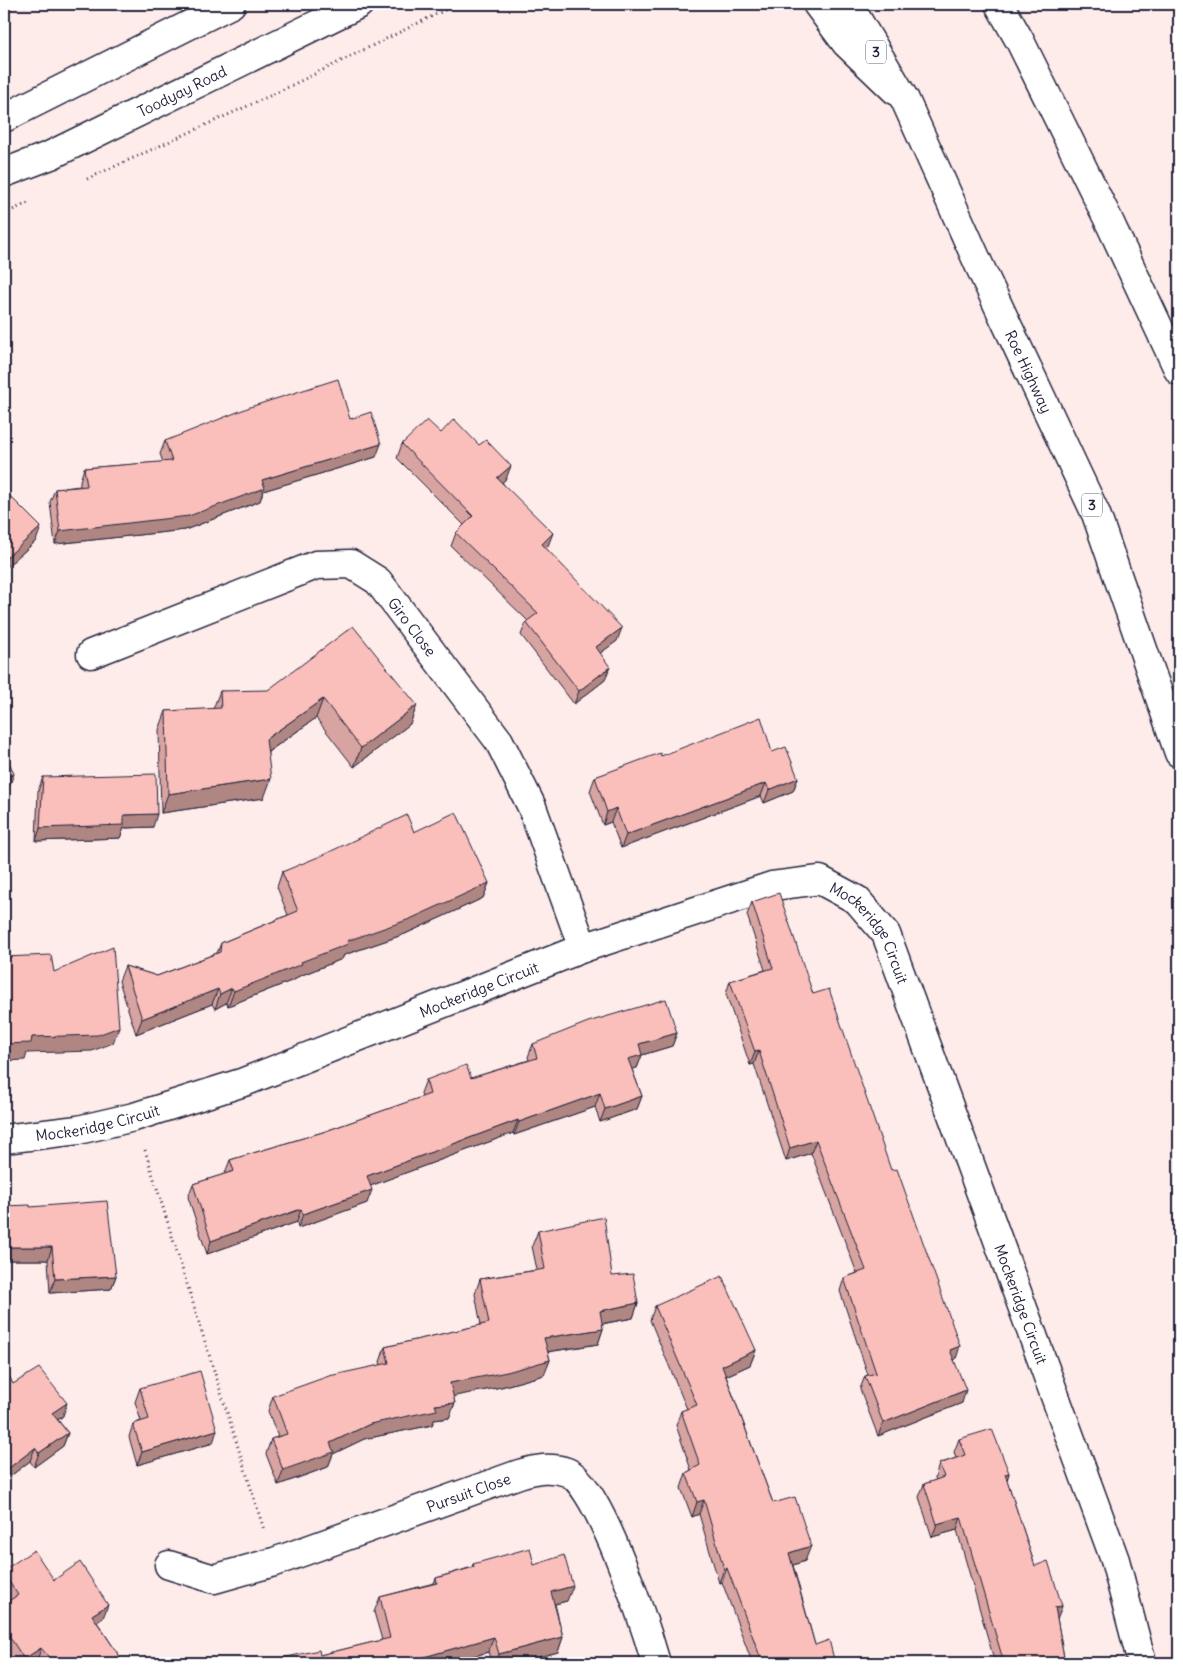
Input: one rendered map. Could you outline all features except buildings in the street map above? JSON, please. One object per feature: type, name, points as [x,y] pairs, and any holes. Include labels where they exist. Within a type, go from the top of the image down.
[{"type":"main road","points":[[4,118],[231,4]]},
{"type":"main road","name":"Toodyay Road","points":[[4,173],[51,155],[358,4]]},
{"type":"main road","points":[[817,4],[846,43],[905,100]]},
{"type":"main road","name":"Roe Highway","points":[[848,4],[905,100],[980,267],[1096,514],[1179,753]]},
{"type":"main road","points":[[999,4],[1020,40],[1108,219],[1179,371]]},
{"type":"main road","name":"Giro Close","points":[[91,654],[316,565],[351,564],[378,581],[499,741],[532,807],[583,948]]},
{"type":"main road","name":"Mockeridge Circuit","points":[[4,1139],[69,1131],[125,1119],[244,1082],[583,948],[772,886],[820,880],[857,900],[886,934],[1115,1560],[1142,1663]]},
{"type":"main road","name":"Pursuit Close","points":[[169,1564],[214,1579],[274,1562],[519,1474],[545,1467],[569,1472],[586,1488],[602,1515],[656,1663]]},
{"type":"path","points":[[81,181],[276,93],[457,4]]},
{"type":"path","points":[[4,214],[38,199]]},
{"type":"path","points":[[144,1148],[274,1562]]}]
